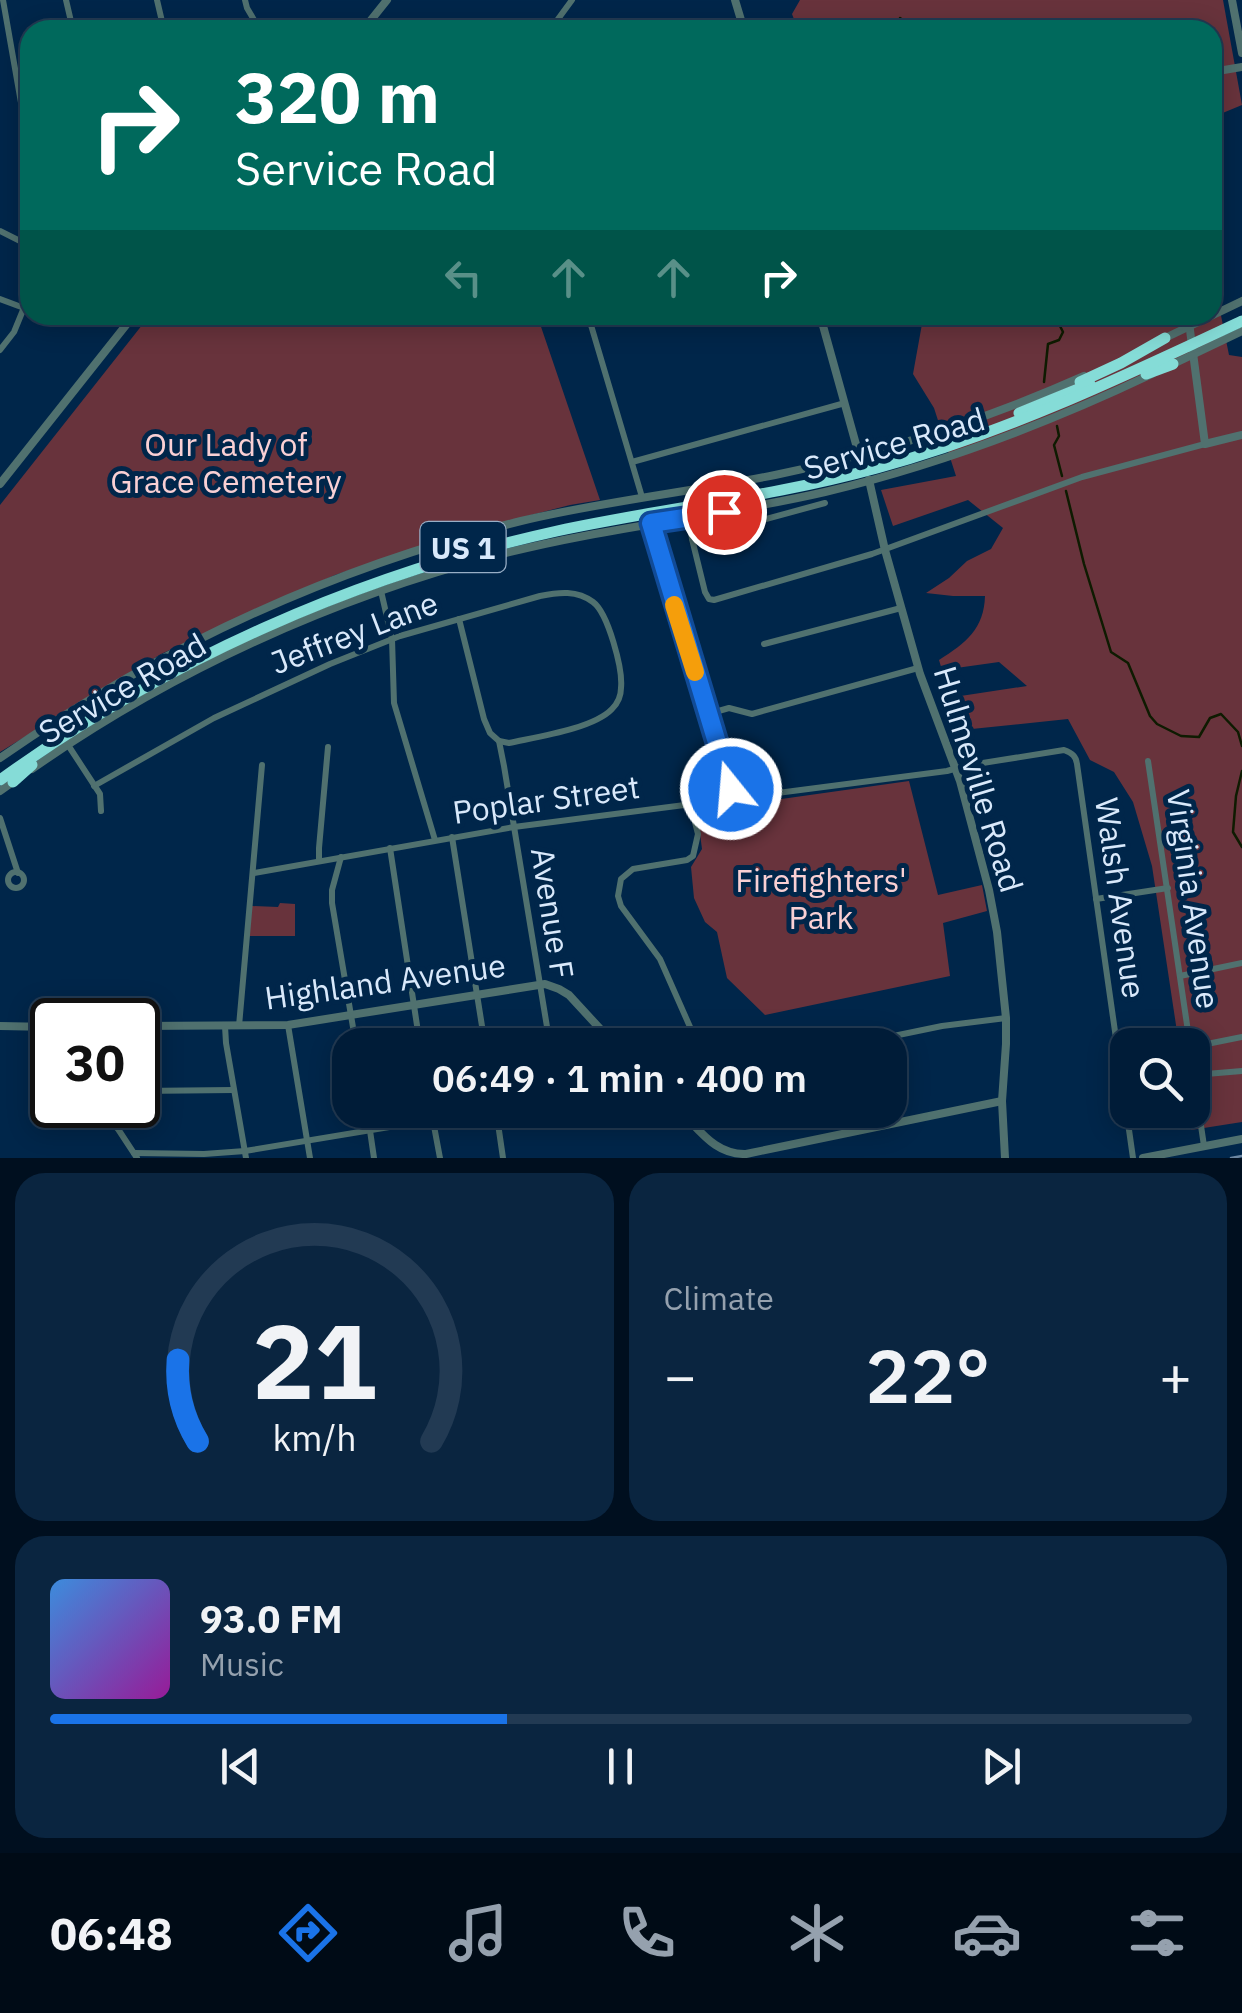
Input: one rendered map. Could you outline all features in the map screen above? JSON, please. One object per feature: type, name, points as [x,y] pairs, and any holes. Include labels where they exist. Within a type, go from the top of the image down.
[{"type":"highway","name":"US 1","points":[[64,741],[142,690],[226,646],[313,607],[402,574],[555,532],[774,493],[864,472],[968,440],[1057,406],[1242,320]]},
{"type":"highway","name":"US 1","points":[[0,770],[84,715],[195,652],[370,577],[538,528],[772,485],[875,461],[996,422],[1066,394],[1214,325]]},
{"type":"highway","points":[[1066,394],[1076,384],[1165,338]]},
{"type":"highway","points":[[1057,406],[1174,364]]},
{"type":"highway","points":[[6,781],[64,741]]},
{"type":"street","points":[[4,0],[20,95]]},
{"type":"street","points":[[371,20],[387,0]]},
{"type":"street","points":[[1232,0],[1242,53]]},
{"type":"street","points":[[0,350],[20,318]]},
{"type":"street","points":[[0,484],[126,325]]},
{"type":"street","points":[[591,325],[642,497]]},
{"type":"street","points":[[823,325],[858,455]]},
{"type":"street","points":[[1189,325],[1204,444]]},
{"type":"street","name":"Service Road","points":[[0,758],[78,706],[230,624],[397,557],[567,511],[770,476],[921,437],[1021,402],[1192,325]]},
{"type":"street","name":"Service Road","points":[[64,741],[230,654],[381,591],[526,548],[776,502],[940,459],[1076,409],[1242,331]]},
{"type":"street","points":[[632,462],[845,403]]},
{"type":"street","points":[[689,517],[705,592],[714,600],[885,550],[1082,477],[1242,435]]},
{"type":"street","name":"Hulmeville Road","points":[[869,480],[918,668],[956,769],[989,890],[1006,1018],[1002,1102],[1005,1158]]},
{"type":"street","points":[[692,539],[825,503]]},
{"type":"street","points":[[651,523],[734,798]]},
{"type":"street","points":[[381,591],[392,639],[394,703],[436,840]]},
{"type":"street","name":"Jeffrey Lane","points":[[94,786],[244,703],[392,639],[540,596],[565,592],[590,600],[606,620],[622,684],[613,708],[588,723],[509,743],[499,741]]},
{"type":"street","points":[[764,644],[901,608]]},
{"type":"street","name":"Avenue F","points":[[459,619],[484,719],[499,741],[547,1028]]},
{"type":"street","points":[[708,714],[729,708],[752,714],[918,668]]},
{"type":"street","points":[[64,741],[102,800],[100,811]]},
{"type":"street","points":[[320,860],[328,747]]},
{"type":"street","name":"Poplar Street","points":[[254,872],[514,826],[956,769],[1064,750],[1074,755],[1077,764]]},
{"type":"street","name":"Virginia Avenue","points":[[1148,760],[1188,1028]]},
{"type":"street","name":"Walsh Avenue","points":[[1077,764],[1133,1158]]},
{"type":"street","points":[[239,1026],[262,765]]},
{"type":"street","points":[[0,791],[6,781]]},
{"type":"street","points":[[690,804],[695,853],[686,860],[633,869],[622,878],[618,896],[621,906],[660,958],[691,1028]]},
{"type":"street","points":[[0,818],[18,873]]},
{"type":"street","points":[[452,837],[482,1028]]},
{"type":"street","points":[[390,848],[418,1028]]},
{"type":"street","points":[[341,857],[332,896],[353,1028]]},
{"type":"street","points":[[1096,899],[1168,888]]},
{"type":"street","points":[[1180,976],[1242,963]]},
{"type":"street","name":"Highland Avenue","points":[[160,1026],[288,1025],[540,984],[568,995],[600,1028]]},
{"type":"street","points":[[907,1033],[1006,1018]]},
{"type":"street","points":[[288,1025],[310,1158]]},
{"type":"street","points":[[0,1026],[30,1027]]},
{"type":"street","points":[[225,1026],[245,1155]]},
{"type":"street","points":[[1210,1042],[1242,1036]]},
{"type":"street","points":[[1210,1074],[1242,1071]]},
{"type":"street","points":[[160,1090],[233,1090]]},
{"type":"street","points":[[907,1121],[1002,1102]]},
{"type":"street","points":[[117,1128],[136,1156],[245,1155],[383,1128]]},
{"type":"street","points":[[434,1128],[440,1158]]},
{"type":"street","points":[[497,1128],[503,1158]]},
{"type":"street","points":[[698,1128],[721,1150],[746,1154],[874,1128]]},
{"type":"street","points":[[1201,1128],[1204,1146]]},
{"type":"street","points":[[370,1130],[374,1158]]},
{"type":"street","points":[[1143,1158],[1242,1139]]},
{"type":"green space","points":[[800,0],[1223,0],[1242,105],[1222,113],[1222,20],[794,20],[792,14]]},
{"type":"green space","points":[[1222,320],[1229,355],[1242,357],[1242,1122],[1210,1127],[1210,1028],[1176,1028],[1152,866],[1133,802],[1114,772],[1090,760],[1068,719],[962,730],[954,697],[1027,686],[999,662],[942,670],[939,660],[965,641],[977,626],[985,596],[926,593],[967,561],[991,549],[1003,528],[968,500],[893,526],[881,490],[956,476],[934,408],[913,374],[922,325],[1222,325]]},
{"type":"green space","name":"Our Lady of Grace Cemetery","points":[[142,325],[540,325],[600,500],[461,533],[335,575],[161,654],[0,752],[0,505]]},
{"type":"green space","name":"Firefighters' Park","points":[[909,781],[938,895],[982,885],[987,911],[943,923],[950,976],[765,1015],[727,978],[717,932],[705,922],[694,898],[691,867],[702,849],[697,811]]},
{"type":"green space","points":[[280,903],[295,904],[295,936],[249,936],[252,906],[278,907]]},
{"type":"waterway","points":[[1044,382],[1048,344],[1059,340],[1063,332],[1060,325]]},
{"type":"waterway","points":[[1057,426],[1059,436],[1054,445],[1062,476]]},
{"type":"waterway","points":[[1066,491],[1111,652],[1128,663],[1150,716],[1181,736],[1199,737],[1210,718],[1221,714],[1238,732],[1242,746]]},
{"type":"waterway","points":[[1242,771],[1233,832],[1242,847]]},
{"type":"railway","points":[[1231,1158],[1242,1156]]},
{"type":"slow traffic","points":[[674,605],[695,672]]},
{"type":"route","points":[[724,512],[651,523],[731,789]]}]
